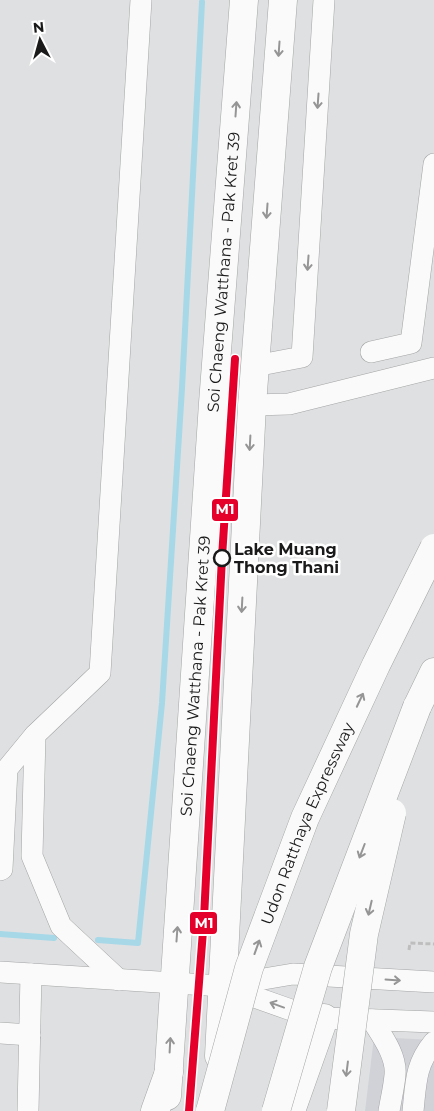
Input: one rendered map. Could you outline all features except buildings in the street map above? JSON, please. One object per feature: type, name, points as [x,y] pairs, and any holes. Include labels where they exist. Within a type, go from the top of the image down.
[{"type":"main road","name":"Soi Chaeng Watthana - Pak Kret 39","points":[[166,1111],[212,412],[244,0]]},
{"type":"main road","points":[[216,1111],[252,405],[283,0]]},
{"type":"main road","name":"Udon Ratthaya Expressway","points":[[210,1111],[249,968],[305,818],[376,665],[434,548]]},
{"type":"main road","points":[[276,1111],[318,967],[417,707],[434,672]]},
{"type":"main road","points":[[341,1111],[364,934],[417,707]]},
{"type":"main road","points":[[291,1111],[324,1018]]},
{"type":"main road","points":[[155,1111],[169,1072]]},
{"type":"street","points":[[0,870],[2,869],[7,769],[35,735],[100,673],[142,0]]},
{"type":"street","points":[[256,366],[302,357],[324,0]]},
{"type":"street","points":[[371,352],[411,343],[428,265],[434,164]]},
{"type":"street","points":[[252,405],[289,404],[434,368]]},
{"type":"street","points":[[35,735],[32,856],[61,926],[119,980]]},
{"type":"street","points":[[0,972],[222,986],[294,974],[434,982]]},
{"type":"street","points":[[28,1111],[31,974]]},
{"type":"street","points":[[222,986],[294,1011],[324,1018],[434,1022]]},
{"type":"street","points":[[372,1020],[388,1046],[396,1074],[389,1111]]},
{"type":"street","points":[[0,1033],[30,1035]]},
{"type":"street","points":[[420,1100],[418,1068],[434,1042]]},
{"type":"path","points":[[410,950],[410,943],[434,944]]},
{"type":"shaded area","points":[[374,1037],[434,1040],[434,1111],[365,1111]]},
{"type":"waterway","points":[[98,940],[138,943],[162,703],[182,388],[202,2]]},
{"type":"waterway","points":[[0,934],[54,938]]},
{"type":"railway","points":[[222,557],[235,359]]},
{"type":"transit line","name":"M1","points":[[189,1111],[204,918],[222,557],[235,359]]},
{"type":"place","name":"Lake Muang Thong Thani","points":[[222,558]]}]
